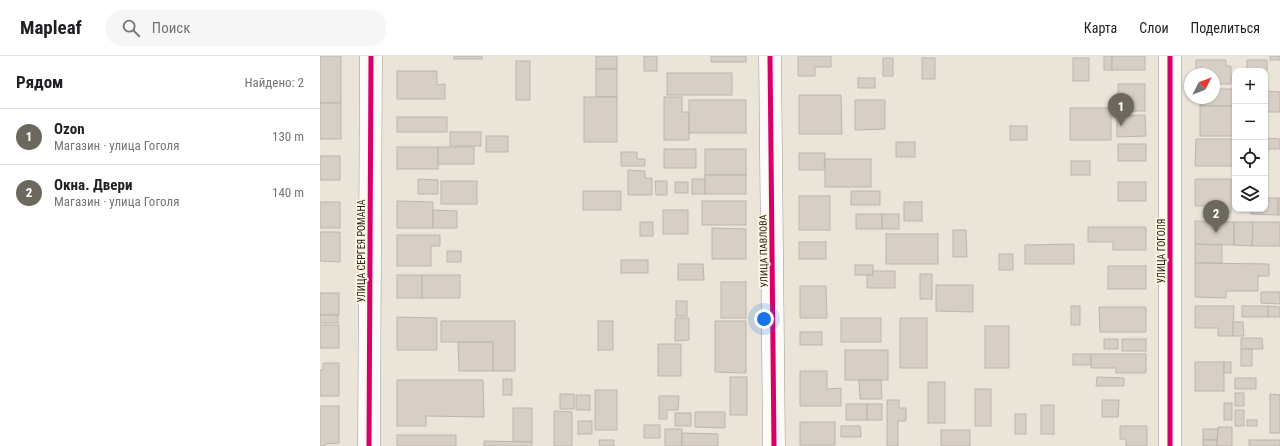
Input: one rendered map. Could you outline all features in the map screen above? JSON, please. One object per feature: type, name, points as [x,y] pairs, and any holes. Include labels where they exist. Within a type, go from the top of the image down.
[{"type":"street","name":"УЛИЦА СЕРГЕЯ РОМАНА","points":[[369,446],[371,56]]},
{"type":"street","name":"УЛИЦА ПАВЛОВА","points":[[770,56],[774,446]]},
{"type":"street","name":"УЛИЦА ГОГОЛЯ","points":[[1170,56],[1170,446]]},
{"type":"building","points":[[320,56],[341,56],[341,103],[320,103]]},
{"type":"building","points":[[454,56],[482,56],[482,59],[454,59]]},
{"type":"building","points":[[596,56],[617,56],[617,69],[596,69]]},
{"type":"building","points":[[644,56],[657,56],[657,71],[644,71]]},
{"type":"building","points":[[711,56],[746,56],[746,62],[711,62]]},
{"type":"building","points":[[798,56],[831,56],[831,67],[815,67],[815,76],[798,76]]},
{"type":"building","points":[[1104,56],[1112,56],[1112,70],[1104,70]]},
{"type":"building","points":[[1112,56],[1145,56],[1145,70],[1112,70]]},
{"type":"building","points":[[1270,56],[1280,56],[1280,60],[1270,60]]},
{"type":"building","points":[[883,58],[893,58],[893,76],[883,76]]},
{"type":"building","points":[[922,58],[935,58],[935,79],[922,79]]},
{"type":"building","points":[[1073,58],[1089,58],[1089,81],[1073,81]]},
{"type":"building","points":[[1196,60],[1226,60],[1226,66],[1231,66],[1231,84],[1220,84],[1220,68],[1196,68]]},
{"type":"building","points":[[1247,60],[1267,60],[1267,68],[1247,68]]},
{"type":"building","points":[[516,61],[530,61],[530,100],[516,100]]},
{"type":"building","points":[[596,69],[617,69],[617,97],[596,97]]},
{"type":"building","points":[[397,71],[437,71],[437,85],[445,84],[445,99],[397,99]]},
{"type":"building","points":[[667,73],[732,73],[732,95],[667,95]]},
{"type":"building","points":[[858,78],[875,78],[875,88],[858,88]]},
{"type":"building","points":[[1118,84],[1145,84],[1145,111],[1118,111]]},
{"type":"building","points":[[1220,89],[1232,89],[1232,106],[1200,106],[1200,104],[1220,104]]},
{"type":"building","points":[[1268,91],[1280,92],[1280,112],[1268,112]]},
{"type":"building","points":[[799,95],[841,95],[842,134],[799,134]]},
{"type":"building","points":[[584,97],[617,97],[617,142],[584,142]]},
{"type":"building","points":[[664,97],[682,97],[682,112],[689,112],[689,140],[664,140]]},
{"type":"building","points":[[689,100],[746,100],[746,133],[689,133]]},
{"type":"building","points":[[855,100],[885,100],[885,129],[855,130]]},
{"type":"building","points":[[320,103],[341,103],[341,139],[320,139]]},
{"type":"building","points":[[1200,106],[1232,106],[1232,136],[1200,136]]},
{"type":"building","points":[[1070,108],[1111,108],[1111,140],[1070,140]]},
{"type":"building","points":[[1145,115],[1146,136],[1117,137],[1117,116]]},
{"type":"building","points":[[397,117],[447,117],[447,132],[397,132]]},
{"type":"building","points":[[1010,126],[1027,126],[1027,140],[1010,140]]},
{"type":"building","points":[[450,132],[481,132],[481,146],[450,146]]},
{"type":"building","points":[[486,136],[508,136],[508,152],[486,152]]},
{"type":"building","points":[[1268,138],[1280,139],[1280,149],[1268,149]]},
{"type":"building","points":[[1196,139],[1232,139],[1232,166],[1195,166]]},
{"type":"building","points":[[896,142],[915,142],[915,157],[896,157]]},
{"type":"building","points":[[1118,144],[1146,144],[1146,161],[1118,161]]},
{"type":"building","points":[[397,147],[438,147],[438,169],[397,169]]},
{"type":"building","points":[[438,147],[474,147],[474,164],[438,164]]},
{"type":"building","points":[[664,149],[696,149],[696,168],[664,168]]},
{"type":"building","points":[[705,149],[746,149],[746,175],[705,175]]},
{"type":"building","points":[[621,152],[637,152],[637,159],[645,159],[645,166],[621,166]]},
{"type":"building","points":[[799,153],[825,153],[824,170],[799,170]]},
{"type":"building","points":[[320,156],[340,156],[340,180],[320,180]]},
{"type":"building","points":[[825,159],[871,159],[871,187],[825,187]]},
{"type":"building","points":[[1071,161],[1090,161],[1090,175],[1071,175]]},
{"type":"building","points":[[628,170],[645,171],[645,178],[652,178],[652,195],[628,195]]},
{"type":"building","points":[[705,175],[746,175],[746,194],[705,194]]},
{"type":"building","points":[[418,179],[438,180],[438,194],[418,194]]},
{"type":"building","points":[[692,179],[705,179],[705,194],[692,194]]},
{"type":"building","points":[[1195,179],[1231,179],[1231,213],[1218,213],[1218,206],[1195,206]]},
{"type":"building","points":[[441,181],[477,181],[477,204],[441,204]]},
{"type":"building","points":[[655,181],[667,181],[667,195],[656,195]]},
{"type":"building","points":[[675,182],[688,182],[688,193],[675,193]]},
{"type":"building","points":[[1118,182],[1146,182],[1146,201],[1118,201]]},
{"type":"building","points":[[583,191],[621,191],[621,210],[583,210]]},
{"type":"building","points":[[851,191],[880,191],[880,205],[851,205]]},
{"type":"building","points":[[799,196],[830,196],[830,230],[799,230]]},
{"type":"building","points":[[1268,198],[1278,198],[1278,215],[1251,214],[1251,212],[1268,212]]},
{"type":"building","points":[[1278,198],[1280,198],[1280,215],[1278,215]]},
{"type":"building","points":[[397,201],[433,202],[433,228],[397,228]]},
{"type":"building","points":[[702,201],[746,201],[746,225],[702,225]]},
{"type":"building","points":[[320,202],[340,202],[340,228],[320,228]]},
{"type":"building","points":[[904,202],[922,202],[922,221],[904,221]]},
{"type":"building","points":[[433,210],[457,211],[457,228],[433,228]]},
{"type":"building","points":[[663,210],[688,210],[688,234],[663,234]]},
{"type":"building","points":[[856,214],[882,214],[882,229],[856,229]]},
{"type":"building","points":[[882,214],[899,214],[899,229],[882,229]]},
{"type":"building","points":[[1195,221],[1234,222],[1234,245],[1195,244]]},
{"type":"building","points":[[640,222],[653,222],[653,236],[640,236]]},
{"type":"building","points":[[1234,222],[1253,222],[1252,246],[1234,245]]},
{"type":"building","points":[[1253,222],[1280,222],[1280,246],[1252,246]]},
{"type":"building","points":[[1088,227],[1146,227],[1146,250],[1113,250],[1113,242],[1088,242]]},
{"type":"building","points":[[712,228],[746,229],[746,259],[712,259]]},
{"type":"building","points":[[953,230],[966,230],[967,257],[953,257]]},
{"type":"building","points":[[320,232],[340,232],[340,262],[320,261]]},
{"type":"building","points":[[886,234],[938,234],[938,264],[886,264]]},
{"type":"building","points":[[397,235],[440,235],[440,246],[431,246],[431,266],[397,266]]},
{"type":"building","points":[[799,242],[826,242],[826,259],[799,259]]},
{"type":"building","points":[[1074,244],[1074,264],[1025,264],[1025,245]]},
{"type":"building","points":[[1195,244],[1222,245],[1222,263],[1195,263]]},
{"type":"building","points":[[447,251],[461,251],[461,262],[447,262]]},
{"type":"building","points":[[999,254],[1013,254],[1013,270],[999,270]]},
{"type":"building","points":[[621,260],[648,260],[648,273],[621,273]]},
{"type":"building","points":[[1195,263],[1269,264],[1269,276],[1258,276],[1258,291],[1226,291],[1226,298],[1195,297]]},
{"type":"building","points":[[678,264],[703,264],[704,280],[678,280]]},
{"type":"building","points":[[855,265],[873,265],[873,275],[855,275]]},
{"type":"building","points":[[1108,266],[1146,266],[1146,289],[1108,289]]},
{"type":"building","points":[[873,271],[895,271],[895,288],[867,288],[867,275],[873,275]]},
{"type":"building","points":[[920,274],[932,274],[932,299],[920,299]]},
{"type":"building","points":[[397,275],[422,275],[422,298],[397,298]]},
{"type":"building","points":[[422,275],[460,275],[460,298],[422,298]]},
{"type":"building","points":[[721,282],[746,282],[746,318],[721,318]]},
{"type":"building","points":[[936,285],[973,285],[973,312],[936,311]]},
{"type":"building","points":[[800,286],[826,286],[827,318],[800,318]]},
{"type":"building","points":[[1261,292],[1280,292],[1280,304],[1261,303]]},
{"type":"building","points":[[320,293],[339,293],[339,315],[320,315]]},
{"type":"building","points":[[676,301],[687,301],[687,316],[676,316]]},
{"type":"building","points":[[1071,306],[1080,306],[1080,325],[1071,325]]},
{"type":"building","points":[[1195,306],[1234,306],[1233,336],[1218,336],[1218,328],[1195,328]]},
{"type":"building","points":[[1242,306],[1268,306],[1268,317],[1242,317]]},
{"type":"building","points":[[1268,306],[1280,307],[1280,317],[1268,317]]},
{"type":"building","points":[[1099,307],[1146,307],[1146,332],[1100,332]]},
{"type":"building","points":[[320,315],[338,315],[338,323],[320,323]]},
{"type":"building","points":[[397,317],[437,318],[437,350],[397,350]]},
{"type":"building","points":[[675,318],[689,318],[689,340],[675,341]]},
{"type":"building","points":[[841,318],[881,318],[881,342],[841,342]]},
{"type":"building","points":[[900,318],[927,318],[927,368],[900,368]]},
{"type":"building","points":[[441,321],[515,321],[515,371],[493,371],[493,342],[441,342]]},
{"type":"building","points":[[598,321],[613,321],[613,350],[598,350]]},
{"type":"building","points":[[715,321],[746,321],[746,373],[715,372]]},
{"type":"building","points":[[1233,322],[1243,322],[1244,336],[1233,336]]},
{"type":"building","points":[[320,325],[339,325],[339,348],[320,348]]},
{"type":"building","points":[[985,326],[1009,326],[1009,368],[985,368]]},
{"type":"building","points":[[800,332],[822,332],[822,345],[800,345]]},
{"type":"building","points":[[1241,338],[1262,338],[1263,349],[1241,349]]},
{"type":"building","points":[[1104,339],[1118,339],[1118,349],[1104,349]]},
{"type":"building","points":[[1122,339],[1146,339],[1146,351],[1122,351]]},
{"type":"building","points":[[458,342],[493,342],[493,371],[459,371]]},
{"type":"building","points":[[658,344],[681,344],[681,376],[658,376]]},
{"type":"building","points":[[1241,349],[1252,349],[1252,366],[1241,366]]},
{"type":"building","points":[[845,350],[888,350],[888,380],[845,380]]},
{"type":"building","points":[[1073,354],[1091,354],[1091,365],[1073,365]]},
{"type":"building","points":[[1091,354],[1146,354],[1146,373],[1116,373],[1116,368],[1091,368]]},
{"type":"building","points":[[1195,362],[1224,362],[1224,391],[1195,391]]},
{"type":"building","points":[[1224,362],[1231,362],[1231,373],[1224,373]]},
{"type":"building","points":[[323,363],[339,363],[339,396],[320,396],[320,370],[323,370]]},
{"type":"building","points":[[800,371],[827,371],[827,389],[841,388],[841,406],[800,406]]},
{"type":"building","points":[[730,377],[747,377],[747,415],[730,415]]},
{"type":"building","points":[[1097,377],[1124,378],[1124,386],[1096,386]]},
{"type":"building","points":[[1235,378],[1256,378],[1256,389],[1235,389]]},
{"type":"building","points":[[503,379],[512,379],[512,395],[503,395]]},
{"type":"building","points":[[397,380],[483,380],[484,417],[426,416],[426,426],[397,426]]},
{"type":"building","points":[[859,380],[881,380],[882,399],[860,399]]},
{"type":"building","points":[[928,382],[945,382],[945,423],[928,423]]},
{"type":"building","points":[[975,389],[991,389],[991,426],[975,426]]},
{"type":"building","points":[[595,390],[617,390],[617,430],[595,430]]},
{"type":"building","points":[[1235,393],[1244,393],[1244,406],[1235,406]]},
{"type":"building","points":[[560,394],[574,394],[574,409],[560,409]]},
{"type":"building","points":[[1270,394],[1280,395],[1280,433],[1270,433]]},
{"type":"building","points":[[576,395],[590,395],[590,410],[576,410]]},
{"type":"building","points":[[659,396],[679,396],[678,410],[667,410],[667,419],[659,419]]},
{"type":"building","points":[[887,400],[899,400],[899,408],[906,408],[906,421],[898,421],[898,446],[887,446]]},
{"type":"building","points":[[1102,400],[1119,400],[1118,417],[1102,417]]},
{"type":"building","points":[[1224,403],[1232,403],[1232,420],[1224,420]]},
{"type":"building","points":[[846,404],[867,404],[867,420],[846,420]]},
{"type":"building","points":[[867,404],[882,404],[882,420],[867,420]]},
{"type":"building","points":[[1041,405],[1054,405],[1054,434],[1041,434]]},
{"type":"building","points":[[320,406],[339,406],[339,443],[320,446]]},
{"type":"building","points":[[513,408],[532,408],[532,442],[513,441]]},
{"type":"building","points":[[1235,410],[1244,410],[1244,426],[1235,426]]},
{"type":"building","points":[[554,411],[572,412],[572,446],[554,446]]},
{"type":"building","points":[[695,412],[725,412],[725,428],[695,427]]},
{"type":"building","points":[[675,413],[691,413],[691,426],[675,426]]},
{"type":"building","points":[[1015,414],[1026,414],[1026,434],[1015,434]]},
{"type":"building","points":[[1247,420],[1257,420],[1257,426],[1247,426]]},
{"type":"building","points":[[578,421],[592,421],[592,434],[578,434]]},
{"type":"building","points":[[800,422],[835,422],[835,445],[800,445]]},
{"type":"building","points":[[644,425],[660,425],[660,438],[644,438]]},
{"type":"building","points":[[841,426],[860,426],[861,437],[841,437]]},
{"type":"building","points":[[1120,426],[1147,426],[1147,446],[1126,446],[1126,439],[1120,439]]},
{"type":"building","points":[[1218,427],[1232,427],[1232,446],[1217,446]]},
{"type":"building","points":[[665,429],[682,429],[682,446],[665,446]]},
{"type":"building","points":[[1203,429],[1218,429],[1217,440],[1203,440]]},
{"type":"building","points":[[941,430],[970,430],[970,446],[941,446]]},
{"type":"building","points":[[682,433],[718,434],[718,446],[682,446]]},
{"type":"building","points":[[397,435],[456,435],[456,446],[397,446]]},
{"type":"building","points":[[599,440],[614,440],[614,446],[600,446]]},
{"type":"building","points":[[1203,440],[1217,440],[1217,446],[1203,446]]},
{"type":"building","points":[[1249,440],[1280,440],[1280,446],[1249,446]]},
{"type":"building","points":[[484,441],[532,442],[532,446],[484,446]]},
{"type":"cycle path","points":[[369,446],[371,56]]},
{"type":"cycle path","points":[[770,56],[774,446]]},
{"type":"cycle path","points":[[1170,56],[1170,446]]},
{"type":"place","name":"Ozon","points":[[1121,126]]},
{"type":"place","name":"Окна. Двери","points":[[1216,233]]}]
